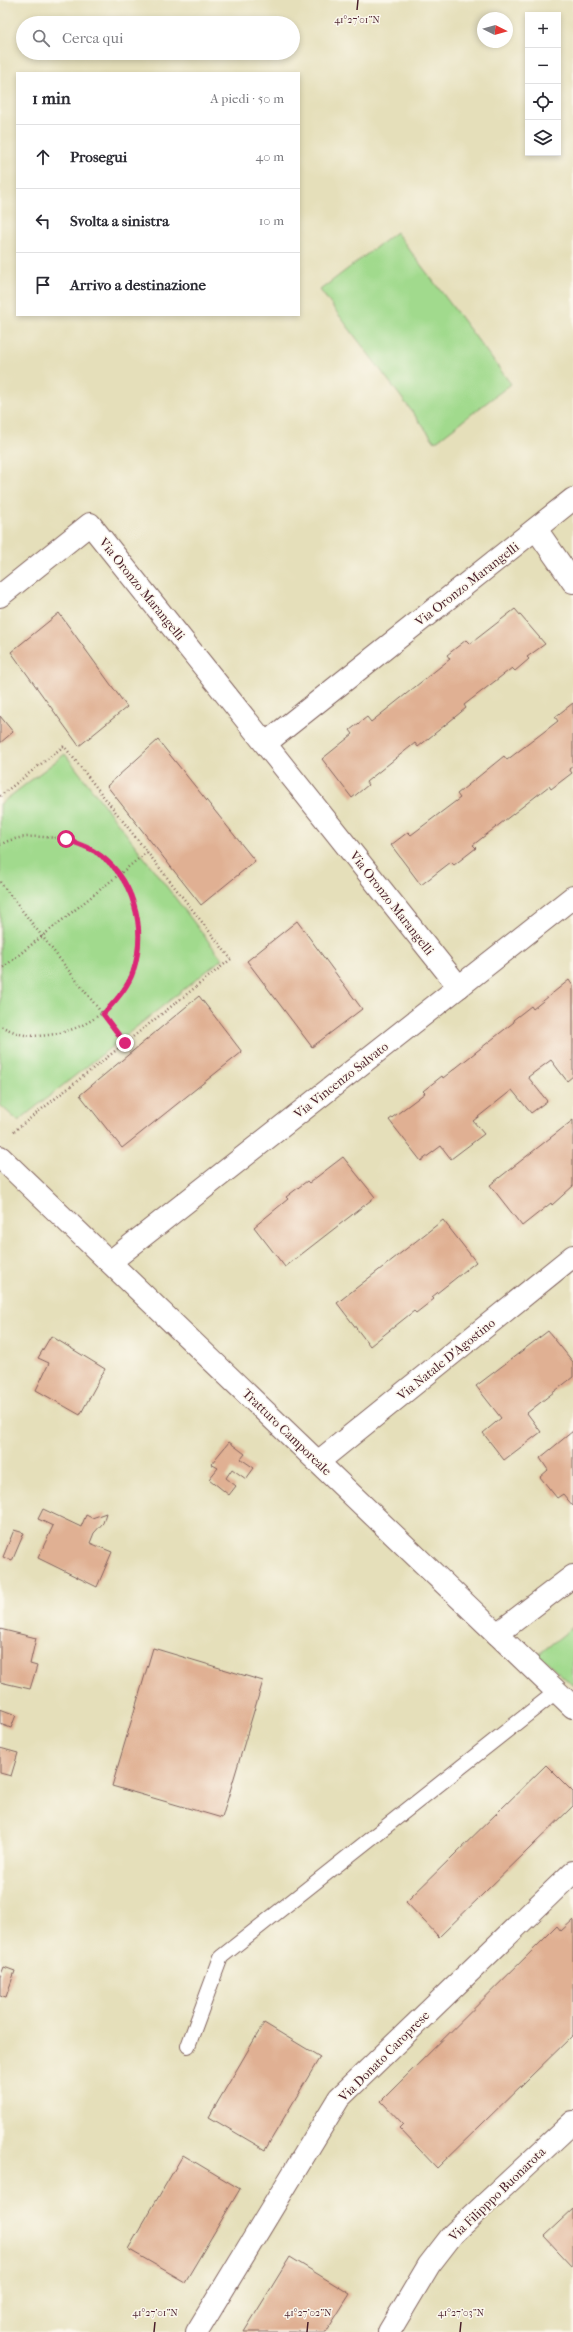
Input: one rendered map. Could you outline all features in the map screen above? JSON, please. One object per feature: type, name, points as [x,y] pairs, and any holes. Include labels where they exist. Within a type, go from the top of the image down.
[{"type":"street","name":"Via Oronzo Marangelli","points":[[266,743],[573,499]]},
{"type":"street","name":"Via Oronzo Marangelli","points":[[0,596],[90,524],[459,987]]},
{"type":"street","points":[[536,529],[573,582]]},
{"type":"street","name":"Via Vincenzo Salvato","points":[[110,1262],[573,898]]},
{"type":"street","name":"Tratturo Camporeale","points":[[3,1147],[110,1262],[573,1707]]},
{"type":"street","name":"Via Natale D'Agostino","points":[[318,1462],[573,1256]]},
{"type":"street","points":[[497,1634],[573,1576]]},
{"type":"street","name":"Via Donato Caroprese","points":[[198,2332],[339,2098],[573,1872]]},
{"type":"street","name":"Via Filipppo Buonarota","points":[[389,2332],[429,2264],[453,2234],[573,2122]]},
{"type":"lane","points":[[188,2046],[221,1957],[557,1691]]},
{"type":"path","points":[[0,796],[64,746],[231,960],[125,1043],[3,1147]]},
{"type":"path","points":[[0,845],[36,836],[66,839],[95,851],[120,874],[136,906],[140,940],[133,974],[114,1003],[103,1014],[87,1024],[54,1035],[20,1034],[0,1026]]},
{"type":"path","points":[[0,970],[147,852]]},
{"type":"path","points":[[0,882],[125,1043]]},
{"type":"green space","points":[[396,232],[511,384],[435,442],[320,290]]},
{"type":"green space","points":[[65,754],[222,959],[18,1121],[0,1105],[0,804]]},
{"type":"green space","points":[[573,1627],[573,1686],[539,1654]]},
{"type":"building","points":[[515,609],[545,644],[527,657],[529,659],[515,671],[512,668],[464,705],[466,708],[418,747],[415,743],[366,782],[368,785],[352,798],[322,759],[353,734],[350,730],[367,717],[371,722],[450,659],[447,655],[466,640],[470,644]]},
{"type":"building","points":[[59,613],[127,707],[79,746],[11,652]]},
{"type":"building","points":[[573,703],[573,766],[569,769],[572,773],[551,789],[549,786],[473,845],[476,848],[454,865],[451,862],[421,885],[391,845],[408,832],[411,835],[460,798],[457,794],[504,756],[507,760],[558,721],[555,717]]},
{"type":"building","points":[[0,716],[13,732],[0,743]]},
{"type":"building","points":[[158,740],[255,861],[201,905],[107,786]]},
{"type":"building","points":[[297,921],[362,1009],[312,1047],[247,961]]},
{"type":"building","points":[[569,980],[573,986],[573,1076],[567,1081],[551,1060],[528,1077],[547,1101],[531,1113],[512,1090],[473,1121],[484,1134],[451,1159],[441,1146],[421,1161],[389,1120],[425,1093],[423,1091],[442,1076],[443,1078],[514,1022],[513,1020],[531,1006],[533,1009]]},
{"type":"building","points":[[199,996],[242,1052],[122,1148],[80,1095]]},
{"type":"building","points":[[573,1120],[573,1186],[552,1205],[551,1203],[522,1226],[490,1185]]},
{"type":"building","points":[[343,1157],[375,1197],[285,1267],[254,1227],[288,1199],[286,1197],[307,1181],[309,1183]]},
{"type":"building","points":[[443,1220],[476,1262],[432,1297],[434,1299],[416,1313],[414,1311],[370,1346],[337,1303]]},
{"type":"building","points":[[548,1331],[573,1362],[573,1377],[527,1413],[541,1432],[504,1460],[483,1433],[501,1418],[476,1386]]},
{"type":"building","points":[[51,1336],[105,1369],[80,1415],[36,1390],[49,1363],[38,1358]]},
{"type":"building","points":[[573,1431],[573,1506],[563,1494],[557,1498],[540,1477],[548,1470],[540,1458]]},
{"type":"building","points":[[229,1442],[245,1454],[241,1459],[254,1468],[246,1479],[232,1469],[226,1478],[236,1486],[229,1495],[209,1479],[218,1468],[211,1464]]},
{"type":"building","points":[[43,1509],[81,1527],[86,1515],[92,1518],[106,1513],[103,1523],[94,1533],[90,1543],[112,1552],[97,1587],[38,1558],[53,1526],[38,1519]]},
{"type":"building","points":[[14,1530],[24,1533],[12,1561],[3,1557]]},
{"type":"building","points":[[0,1629],[36,1638],[30,1664],[37,1666],[30,1689],[0,1682]]},
{"type":"building","points":[[153,1648],[263,1681],[222,1818],[112,1786]]},
{"type":"building","points":[[0,1709],[16,1715],[11,1728],[0,1724]]},
{"type":"building","points":[[0,1748],[18,1753],[11,1776],[0,1773]]},
{"type":"building","points":[[546,1765],[573,1792],[573,1806],[439,1937],[406,1902]]},
{"type":"building","points":[[573,1920],[573,2035],[437,2168],[399,2128],[403,2124],[381,2101],[557,1926],[561,1931]]},
{"type":"building","points":[[4,1967],[15,1971],[6,1997],[0,1995],[0,1977]]},
{"type":"building","points":[[264,2023],[320,2057],[265,2150],[209,2117]]},
{"type":"building","points":[[183,2155],[240,2189],[185,2282],[128,2249]]},
{"type":"building","points":[[573,2209],[573,2267],[544,2236]]},
{"type":"building","points":[[290,2257],[350,2294],[326,2332],[244,2332]]},
{"type":"route","points":[[66,839],[95,851],[120,874],[136,906],[140,940],[133,974],[114,1003],[103,1014],[125,1043]]}]
